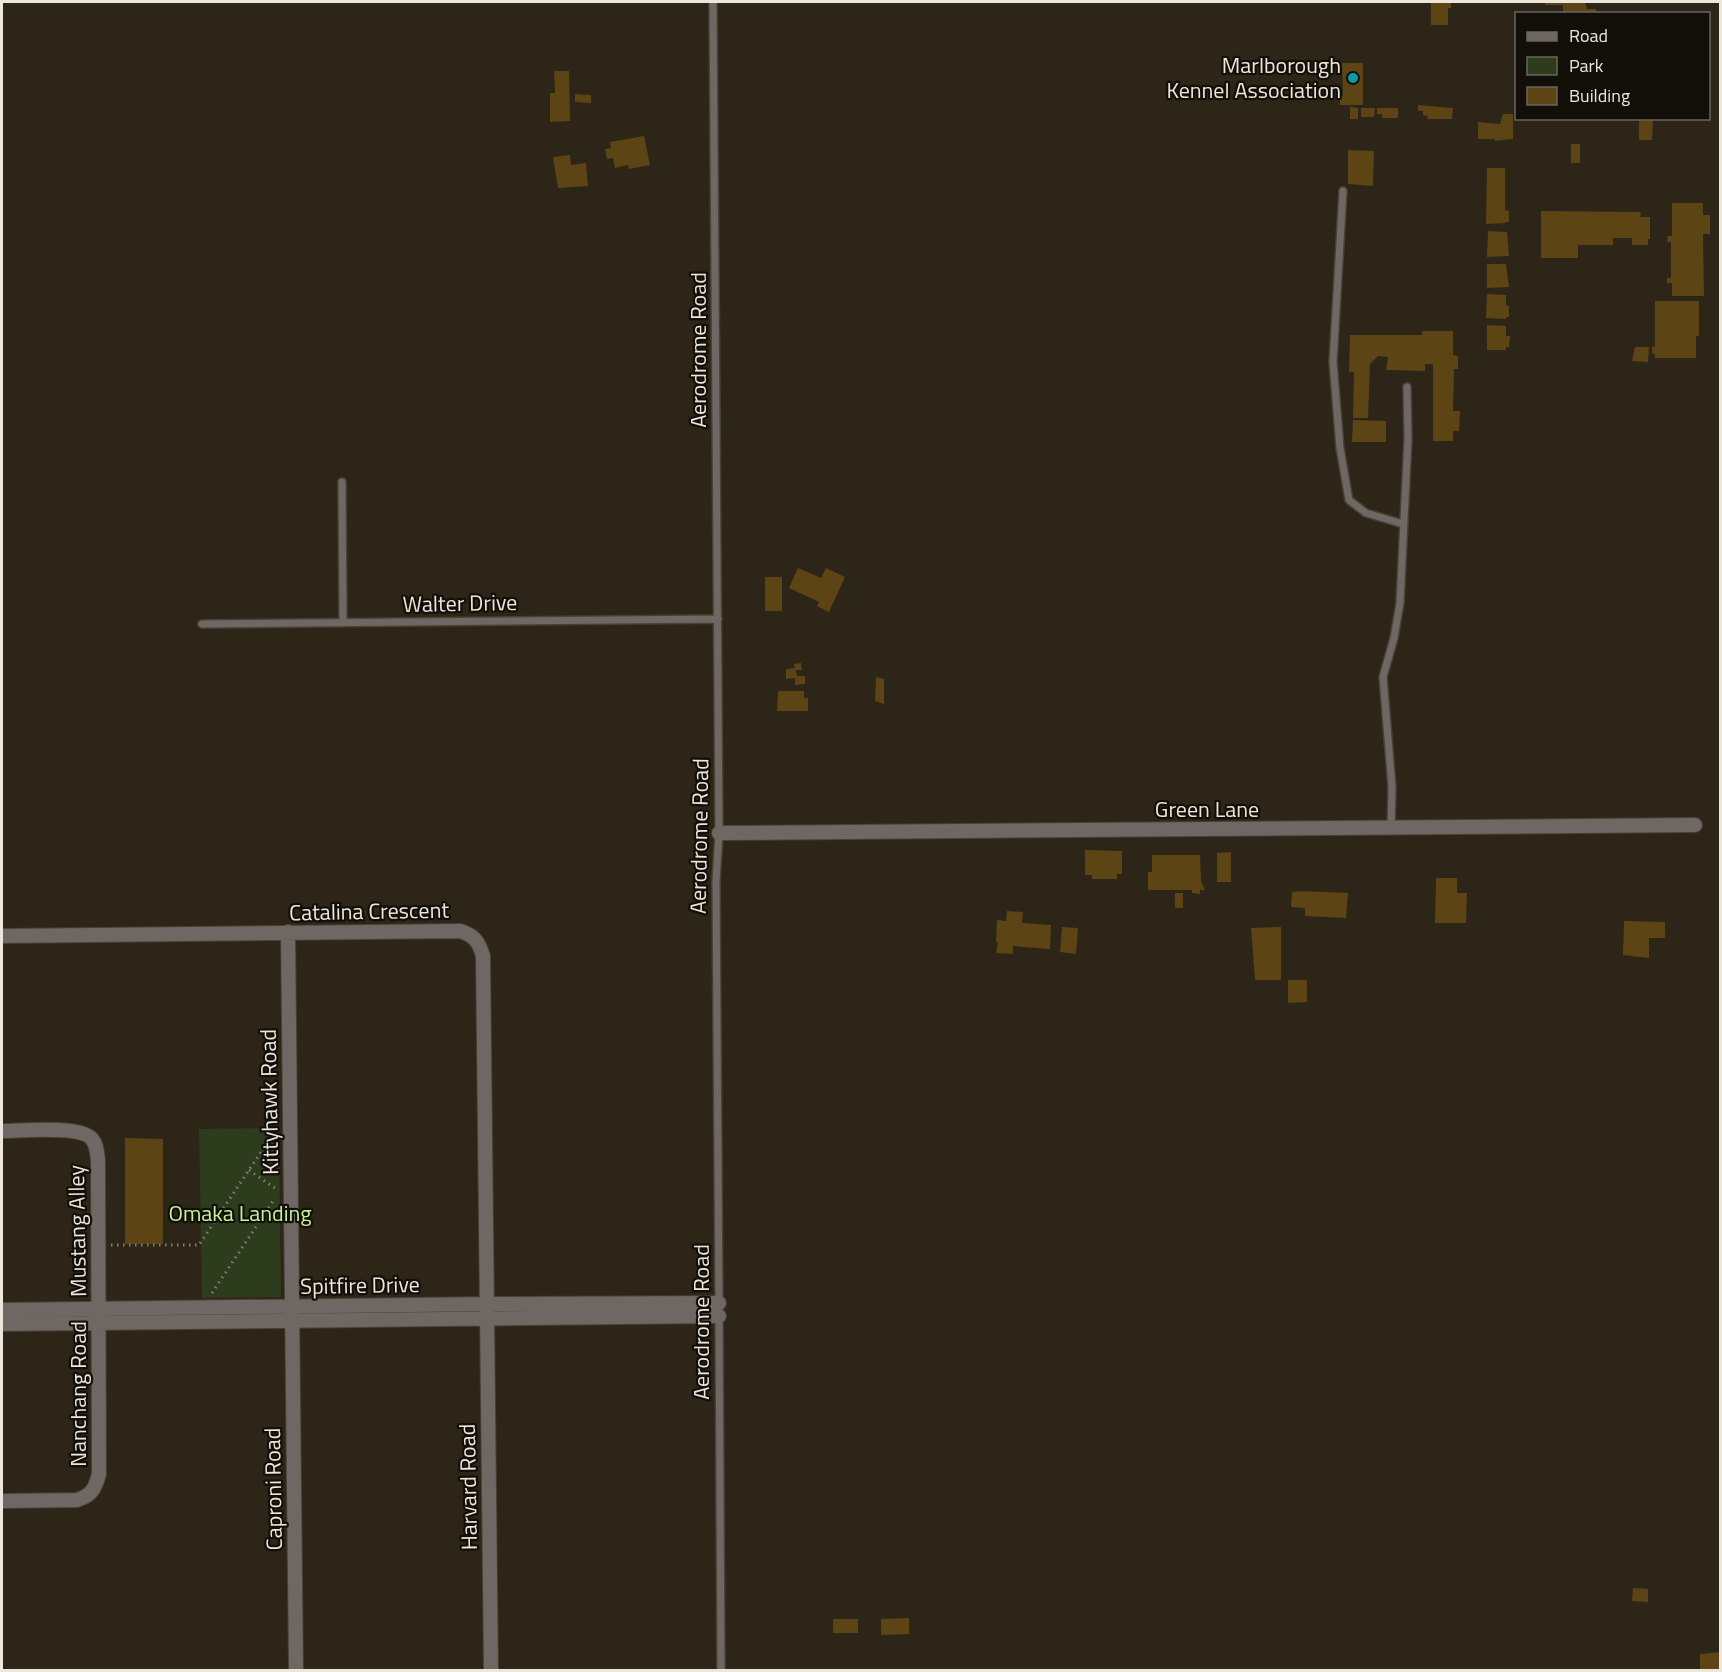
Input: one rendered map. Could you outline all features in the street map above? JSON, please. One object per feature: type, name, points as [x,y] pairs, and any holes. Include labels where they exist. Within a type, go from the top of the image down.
[{"type":"street","name":"Green Lane","points":[[719,833],[1695,825]]},
{"type":"street","name":"Catalina Crescent","points":[[2,936],[460,931],[470,934],[476,940],[483,956],[487,1304]]},
{"type":"street","name":"Kittyhawk Road","points":[[288,932],[292,1314]]},
{"type":"street","name":"Mustang Alley","points":[[2,1131],[71,1131],[86,1134],[95,1144],[99,1192],[99,1316]]},
{"type":"street","name":"Spitfire Drive","points":[[292,1314],[487,1304],[719,1310]]},
{"type":"street","name":"Harvard Road","points":[[487,1304],[490,1671]]},
{"type":"street","name":"Spitfire Drive","points":[[2,1310],[99,1316]]},
{"type":"street","name":"Spitfire Drive","points":[[2,1324],[99,1316],[292,1314],[487,1318],[719,1310]]},
{"type":"street","name":"Caproni Road","points":[[292,1314],[296,1671]]},
{"type":"street","name":"Nanchang Road","points":[[2,1501],[77,1500],[87,1497],[93,1491],[99,1474],[99,1316]]},
{"type":"lane","name":"Aerodrome Road","points":[[713,2],[722,1671]]},
{"type":"lane","points":[[1343,191],[1333,362],[1340,448],[1349,500],[1366,513],[1403,524]]},
{"type":"lane","points":[[1391,829],[1392,787],[1383,677],[1395,638],[1400,603],[1408,440],[1407,387]]},
{"type":"lane","points":[[342,482],[343,622]]},
{"type":"lane","name":"Walter Drive","points":[[202,624],[718,619]]},
{"type":"path","points":[[108,1245],[199,1245],[277,1127]]},
{"type":"path","points":[[211,1294],[278,1192],[249,1170]]},
{"type":"green space","name":"Omaka Landing","points":[[279,1128],[281,1297],[202,1298],[199,1129]]},
{"type":"building","points":[[1431,2],[1451,2],[1451,8],[1448,8],[1448,25],[1431,25]]},
{"type":"building","points":[[1545,2],[1585,2],[1587,9],[1596,9],[1596,12],[1563,12],[1563,5],[1545,5]]},
{"type":"building","name":"Marlborough Kennel Association","points":[[1342,63],[1363,63],[1363,105],[1340,105],[1340,98],[1343,95]]},
{"type":"building","points":[[554,71],[569,71],[570,121],[550,122],[550,93],[555,93]]},
{"type":"building","points":[[575,94],[591,95],[591,103],[575,102]]},
{"type":"building","points":[[1418,105],[1453,108],[1452,119],[1427,119],[1428,116],[1423,115],[1423,111],[1418,111]]},
{"type":"building","points":[[1350,107],[1358,108],[1358,119],[1350,119]]},
{"type":"building","points":[[1361,108],[1375,108],[1374,117],[1361,117]]},
{"type":"building","points":[[1377,108],[1398,108],[1398,118],[1382,118],[1382,114],[1377,114]]},
{"type":"building","points":[[1503,114],[1513,114],[1513,139],[1495,141],[1495,139],[1478,139],[1478,122],[1500,124]]},
{"type":"building","points":[[1639,120],[1653,120],[1652,140],[1639,140]]},
{"type":"building","points":[[644,136],[650,165],[629,169],[628,165],[615,168],[613,158],[607,159],[605,149],[611,148],[610,142]]},
{"type":"building","points":[[1571,144],[1580,144],[1580,163],[1571,163]]},
{"type":"building","points":[[1348,150],[1374,151],[1373,186],[1348,184]]},
{"type":"building","points":[[570,155],[571,165],[586,163],[588,186],[558,188],[553,157]]},
{"type":"building","points":[[1487,168],[1505,168],[1505,210],[1509,211],[1509,222],[1486,224]]},
{"type":"building","points":[[1672,203],[1703,203],[1703,215],[1710,215],[1710,234],[1703,234],[1704,296],[1672,296],[1672,283],[1667,283],[1667,278],[1671,278],[1671,242],[1667,242],[1668,236],[1672,236]]},
{"type":"building","points":[[1541,211],[1641,212],[1640,217],[1650,217],[1650,239],[1648,239],[1648,245],[1632,245],[1632,238],[1613,238],[1613,245],[1578,245],[1578,258],[1541,258]]},
{"type":"building","points":[[1488,231],[1507,232],[1509,256],[1487,257]]},
{"type":"building","points":[[1487,264],[1506,264],[1509,287],[1487,288]]},
{"type":"building","points":[[1487,294],[1506,295],[1509,317],[1506,319],[1486,318]]},
{"type":"building","points":[[1655,301],[1699,301],[1699,336],[1696,336],[1696,358],[1655,358],[1652,346],[1655,347]]},
{"type":"building","points":[[1487,325],[1506,326],[1506,336],[1510,336],[1509,347],[1506,347],[1506,350],[1487,350]]},
{"type":"building","points":[[1422,331],[1453,331],[1453,355],[1458,356],[1458,369],[1454,369],[1453,411],[1460,411],[1459,431],[1453,431],[1453,441],[1433,441],[1433,364],[1425,364],[1425,371],[1386,370],[1388,357],[1378,356],[1370,364],[1368,418],[1353,418],[1354,372],[1349,372],[1350,335],[1422,335]]},
{"type":"building","points":[[1635,347],[1649,347],[1648,362],[1632,361]]},
{"type":"building","points":[[1353,420],[1386,421],[1386,442],[1352,442]]},
{"type":"building","points":[[798,568],[821,578],[826,568],[845,577],[829,612],[817,606],[819,602],[789,588]]},
{"type":"building","points":[[765,577],[782,577],[782,611],[765,611]]},
{"type":"building","points":[[801,663],[802,670],[796,670],[797,676],[805,676],[805,684],[795,685],[795,678],[786,679],[786,669],[795,668],[794,664]]},
{"type":"building","points":[[876,677],[884,679],[884,704],[875,701]]},
{"type":"building","points":[[778,691],[804,691],[804,698],[808,698],[808,711],[777,711]]},
{"type":"building","points":[[1085,850],[1122,851],[1122,874],[1117,874],[1117,879],[1092,879],[1092,875],[1085,875]]},
{"type":"building","points":[[1231,852],[1231,882],[1217,882],[1217,853]]},
{"type":"building","points":[[1152,855],[1200,855],[1201,881],[1205,890],[1200,890],[1200,894],[1192,893],[1192,890],[1148,890],[1148,872],[1152,872]]},
{"type":"building","points":[[1436,878],[1457,878],[1457,893],[1467,893],[1466,923],[1435,923]]},
{"type":"building","points":[[1292,892],[1348,893],[1346,918],[1305,916],[1305,908],[1291,907]]},
{"type":"building","points":[[1175,893],[1183,893],[1183,908],[1175,908]]},
{"type":"building","points":[[1007,911],[1023,912],[1022,923],[1051,925],[1050,949],[1013,946],[1013,954],[996,953],[997,920],[1006,921]]},
{"type":"building","points":[[1624,921],[1665,922],[1665,938],[1649,938],[1649,958],[1623,955]]},
{"type":"building","points":[[1062,927],[1078,928],[1076,954],[1060,952]]},
{"type":"building","points":[[1281,927],[1281,980],[1255,980],[1251,928]]},
{"type":"building","points":[[1288,980],[1307,980],[1307,1002],[1288,1003]]},
{"type":"building","points":[[125,1138],[163,1139],[163,1244],[125,1244]]},
{"type":"building","points":[[1633,1588],[1648,1589],[1648,1602],[1632,1601]]},
{"type":"building","points":[[909,1618],[909,1634],[881,1635],[881,1619]]},
{"type":"building","points":[[833,1619],[858,1619],[858,1633],[833,1633]]},
{"type":"building","points":[[1720,1652],[1720,1670],[1700,1670],[1700,1654]]},
{"type":"place","name":"Marlborough Kennel Association","points":[[1353,78]]}]
